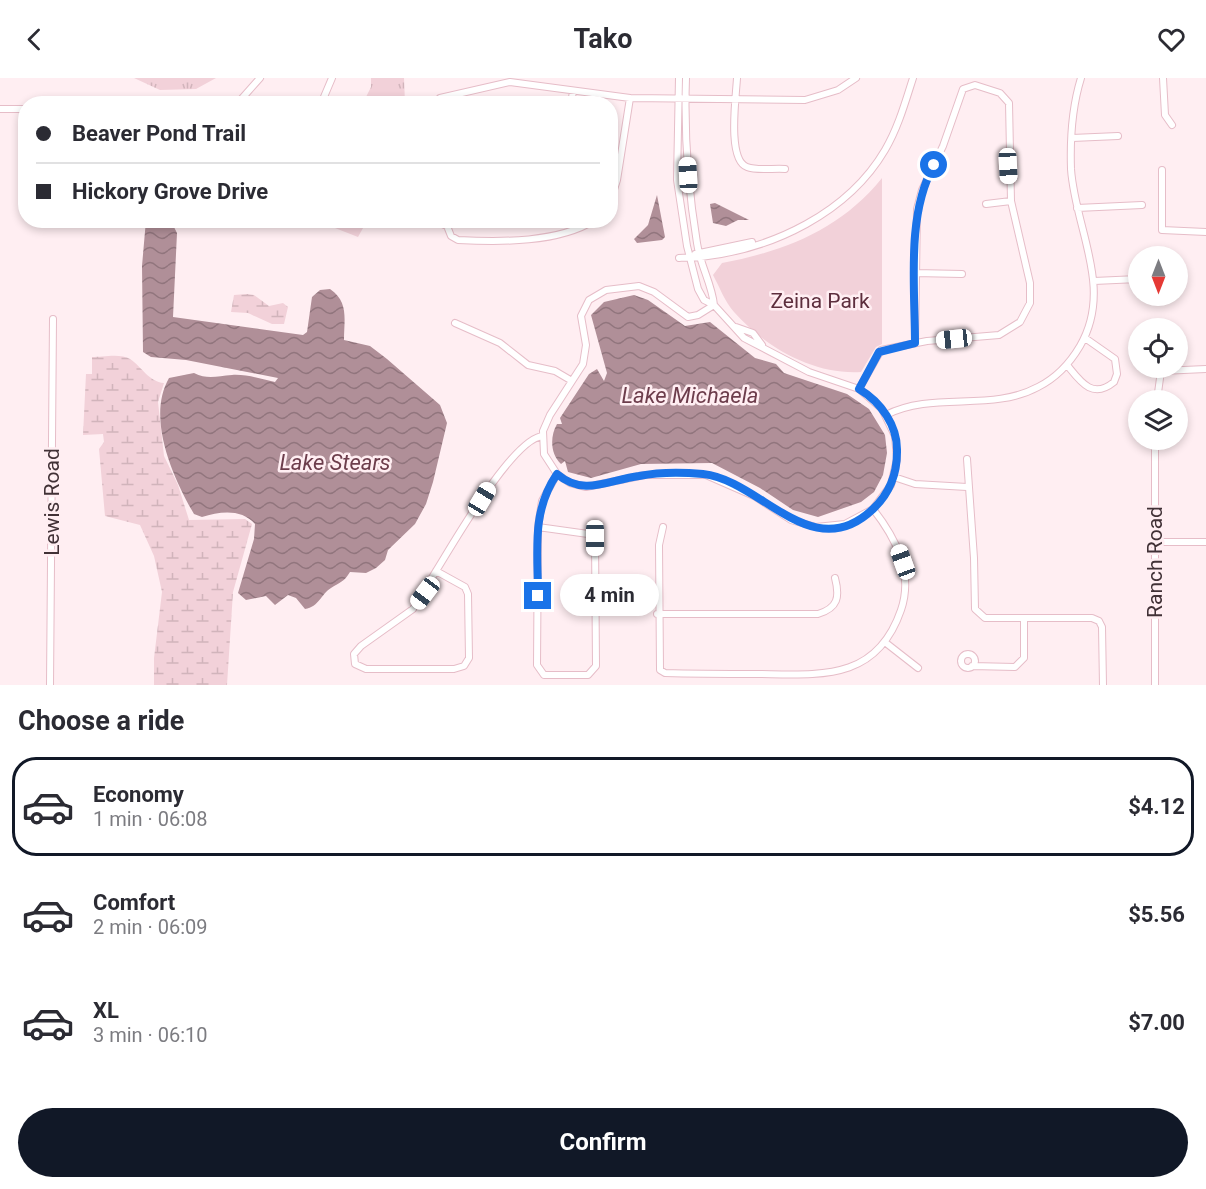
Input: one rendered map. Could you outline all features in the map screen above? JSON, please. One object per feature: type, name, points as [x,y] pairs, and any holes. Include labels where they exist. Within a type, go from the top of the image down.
[{"type":"street","points":[[244,96],[260,78]]},
{"type":"street","points":[[324,96],[332,78]]},
{"type":"street","points":[[679,78],[699,255],[714,305]]},
{"type":"street","points":[[686,78],[682,99],[678,180],[689,257],[701,295],[714,305],[744,338],[809,372],[859,389],[873,399],[886,415],[897,447],[894,477],[873,509],[845,524],[816,527],[791,520],[754,496],[706,475],[652,474],[586,488],[570,483],[557,474],[546,458],[543,436],[547,420],[572,381],[585,355],[581,324],[582,311],[589,300],[597,294],[639,286],[654,292],[690,317],[701,314],[714,305]]},
{"type":"street","points":[[737,78],[735,147],[738,160],[747,168],[785,169]]},
{"type":"street","points":[[618,97],[805,100],[819,98],[856,78]]},
{"type":"street","points":[[679,258],[776,237],[824,214],[866,177],[892,137],[913,78]]},
{"type":"street","points":[[886,415],[924,406],[1013,397],[1038,387],[1067,365],[1084,338],[1094,308],[1095,281],[1077,208],[1071,169],[1074,111],[1081,78]]},
{"type":"street","points":[[1163,78],[1165,115],[1172,126]]},
{"type":"street","points":[[449,96],[510,82],[614,96]]},
{"type":"street","points":[[859,389],[879,352],[915,343],[999,335],[1015,326],[1024,316],[1030,303],[1031,290],[1011,201],[1009,103],[1000,93],[968,85],[963,89],[943,146],[920,196],[915,225],[915,343]]},
{"type":"street","points":[[572,96],[573,91]]},
{"type":"street","points":[[618,174],[630,98]]},
{"type":"street","points":[[0,109],[18,109]]},
{"type":"street","points":[[1072,138],[1118,136]]},
{"type":"street","points":[[1162,170],[1162,230],[1206,232]]},
{"type":"street","points":[[986,204],[1011,201]]},
{"type":"street","points":[[1077,208],[1142,205]]},
{"type":"street","points":[[449,228],[451,236],[458,240],[509,243],[582,228]]},
{"type":"street","points":[[915,273],[962,274]]},
{"type":"street","points":[[1095,281],[1128,279]]},
{"type":"street","name":"Lewis Road","points":[[50,685],[53,319]]},
{"type":"street","points":[[455,323],[500,343],[528,365],[555,371],[572,381]]},
{"type":"street","points":[[1067,365],[1089,389],[1098,390],[1114,382],[1117,374],[1115,359],[1084,338]]},
{"type":"street","points":[[1158,390],[1161,371],[1206,369]]},
{"type":"street","points":[[436,571],[465,586],[468,594],[469,658],[464,666],[454,669],[366,669],[355,664],[354,654],[361,646],[413,609],[425,593],[436,571],[498,475],[521,446],[533,437],[543,436]]},
{"type":"street","name":"Ranch Road","points":[[1155,450],[1155,685]]},
{"type":"street","points":[[967,459],[967,487],[975,558],[975,609],[985,618],[1092,618],[1099,621],[1102,627],[1103,685]]},
{"type":"street","points":[[538,527],[588,534],[595,538],[596,666],[588,675],[544,675],[537,665],[538,527],[542,501],[557,474]]},
{"type":"street","points":[[894,477],[915,484],[967,487]]},
{"type":"street","points":[[663,527],[658,545],[657,614],[658,664],[665,674],[826,675],[862,662],[886,643],[903,606],[905,591],[903,562],[892,534],[873,509]]},
{"type":"street","points":[[1156,542],[1206,542]]},
{"type":"street","points":[[657,614],[818,614],[829,611],[836,604],[839,594],[835,578]]},
{"type":"street","points":[[972,666],[1015,667],[1020,664],[1024,658],[1024,618]]},
{"type":"street","points":[[886,643],[918,668]]},
{"type":"green space","points":[[134,78],[216,78],[196,89],[160,90]]},
{"type":"green space","points":[[371,78],[404,78],[405,96],[366,96],[371,87]]},
{"type":"green space","name":"Zeina Park","points":[[882,178],[882,344],[876,347],[861,372],[843,372],[808,364],[760,337],[734,312],[725,299],[713,275],[722,263],[789,245],[830,225],[866,196]]},
{"type":"green space","points":[[335,228],[363,228],[358,237]]},
{"type":"green space","points":[[234,295],[254,295],[269,306],[283,303],[288,307],[284,324],[272,324],[248,313],[231,312]]},
{"type":"green space","points":[[92,357],[126,357],[154,380],[164,383],[158,402],[164,456],[178,485],[189,520],[245,519],[252,524],[233,592],[227,685],[154,685],[154,658],[162,592],[154,556],[140,525],[105,516],[99,449],[104,442],[103,434],[83,435],[86,374],[92,374]]},
{"type":"water","points":[[657,195],[665,237],[662,240],[637,243],[634,239],[648,225]]},
{"type":"water","points":[[715,203],[749,220],[738,220],[726,226],[713,223],[710,204]]},
{"type":"water","name":"Lake Stears","points":[[145,228],[174,228],[177,233],[173,317],[303,335],[307,332],[312,297],[320,290],[330,289],[343,305],[344,340],[370,346],[440,405],[447,423],[426,504],[415,524],[388,550],[385,560],[376,568],[366,573],[350,572],[317,603],[305,609],[296,598],[288,595],[275,605],[266,596],[246,600],[238,593],[254,539],[255,524],[238,514],[216,513],[202,517],[194,514],[178,483],[165,448],[160,411],[163,394],[169,378],[194,373],[208,377],[243,375],[275,382],[278,378],[186,360],[151,357],[143,352],[142,266]]},
{"type":"water","name":"Lake Michaela","points":[[634,295],[648,300],[685,326],[710,322],[755,358],[776,364],[784,373],[847,394],[869,409],[885,435],[887,453],[883,475],[874,492],[861,502],[818,517],[793,510],[760,488],[712,463],[641,464],[591,478],[568,472],[565,461],[561,464],[553,450],[552,439],[555,429],[557,424],[562,424],[560,418],[589,374],[597,369],[604,381],[607,373],[591,315],[604,302]]},
{"type":"route","points":[[538,596],[539,513],[544,495],[557,474],[570,483],[586,488],[652,474],[706,475],[718,478],[749,493],[795,522],[821,528],[853,522],[869,513],[882,500],[894,477],[897,459],[896,441],[891,424],[882,410],[876,402],[859,389],[879,352],[915,343],[916,219],[922,190],[934,165]]}]
